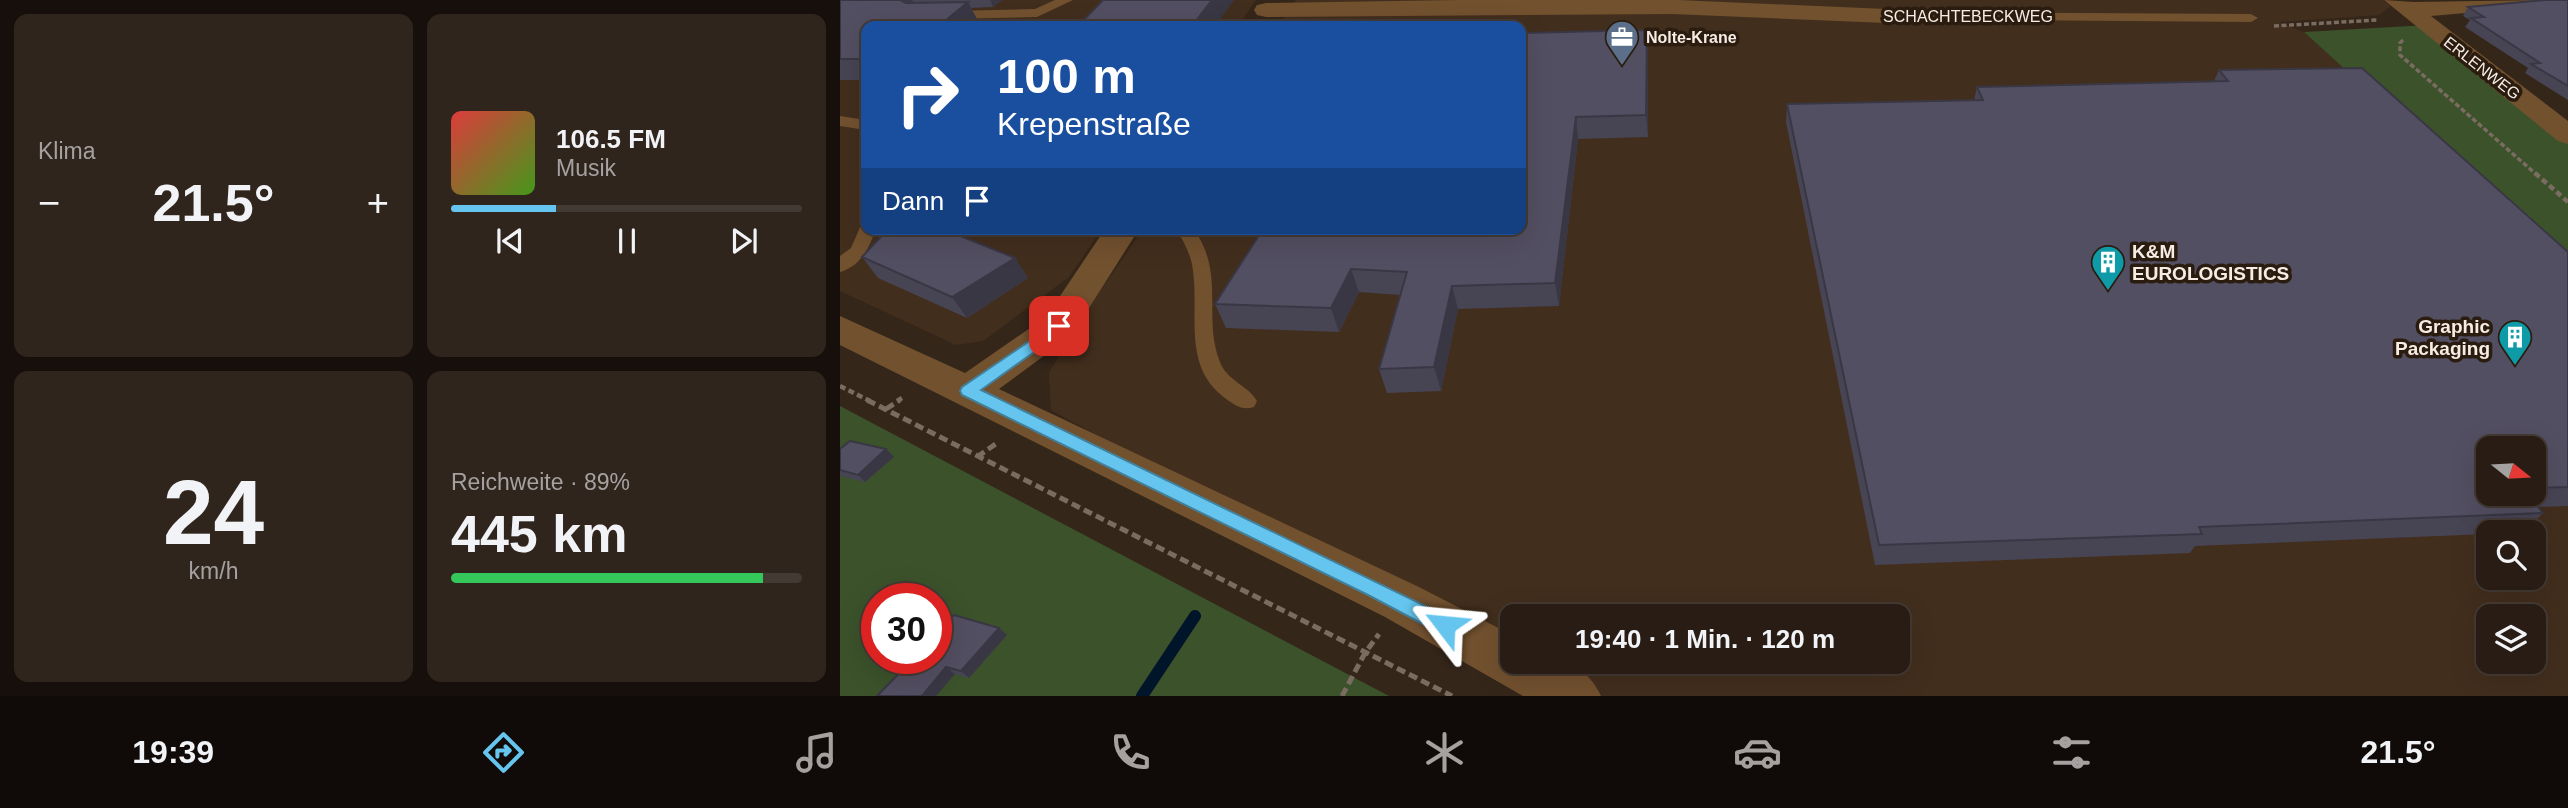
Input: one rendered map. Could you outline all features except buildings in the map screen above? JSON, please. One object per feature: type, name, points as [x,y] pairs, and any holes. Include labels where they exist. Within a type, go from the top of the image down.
[{"type":"street","points":[[2411,12],[2536,0]]},
{"type":"street","name":"SCHACHTEBECKWEG","points":[[1264,12],[1587,6],[1886,16]]},
{"type":"street","name":"ERLENWEG","points":[[2411,12],[2568,135]]},
{"type":"street","points":[[968,391],[1059,326],[1118,235]]},
{"type":"street","points":[[840,329],[1402,602],[1574,696]]},
{"type":"lane","points":[[931,15],[1037,13],[1066,0]]},
{"type":"lane","name":"SCHACHTEBECKWEG","points":[[1886,16],[2251,18]]},
{"type":"lane","points":[[840,121],[861,124]]},
{"type":"lane","points":[[840,266],[859,251],[865,235]]},
{"type":"lane","points":[[1190,235],[1201,259],[1207,354],[1219,381],[1245,401]]},
{"type":"path","points":[[2269,26],[2400,19],[2411,12],[2415,29],[2400,43],[2400,55],[2568,202]]},
{"type":"path","points":[[840,386],[1452,696]]},
{"type":"path","points":[[1342,696],[1365,653],[1402,602]]},
{"type":"shaded area","points":[[840,0],[1256,0],[1241,21],[861,21],[861,235],[1098,235],[1069,277],[983,341],[956,345],[840,291]]},
{"type":"shaded area","points":[[1296,0],[2383,0],[2391,6],[2379,15],[2278,22],[2304,32],[2568,273],[2568,696],[1574,696],[1534,674],[1910,674],[1910,604],[1500,604],[1500,656],[1051,410],[1049,373],[1074,329],[1139,235],[1526,235],[1526,21],[1281,21]]},
{"type":"green space","points":[[2428,25],[2568,131],[2568,273],[2304,32]]},
{"type":"green space","points":[[840,406],[1389,696],[840,696]]},
{"type":"waterway","points":[[1142,696],[1195,616]]},
{"type":"place","name":"Nolte-Krane","points":[[1622,67]]},
{"type":"place","name":"K&M EUROLOGISTICS","points":[[2108,292]]},
{"type":"place","name":"Graphic Packaging","points":[[2515,367]]},
{"type":"route","points":[[1059,326],[968,391],[1445,625]]}]
